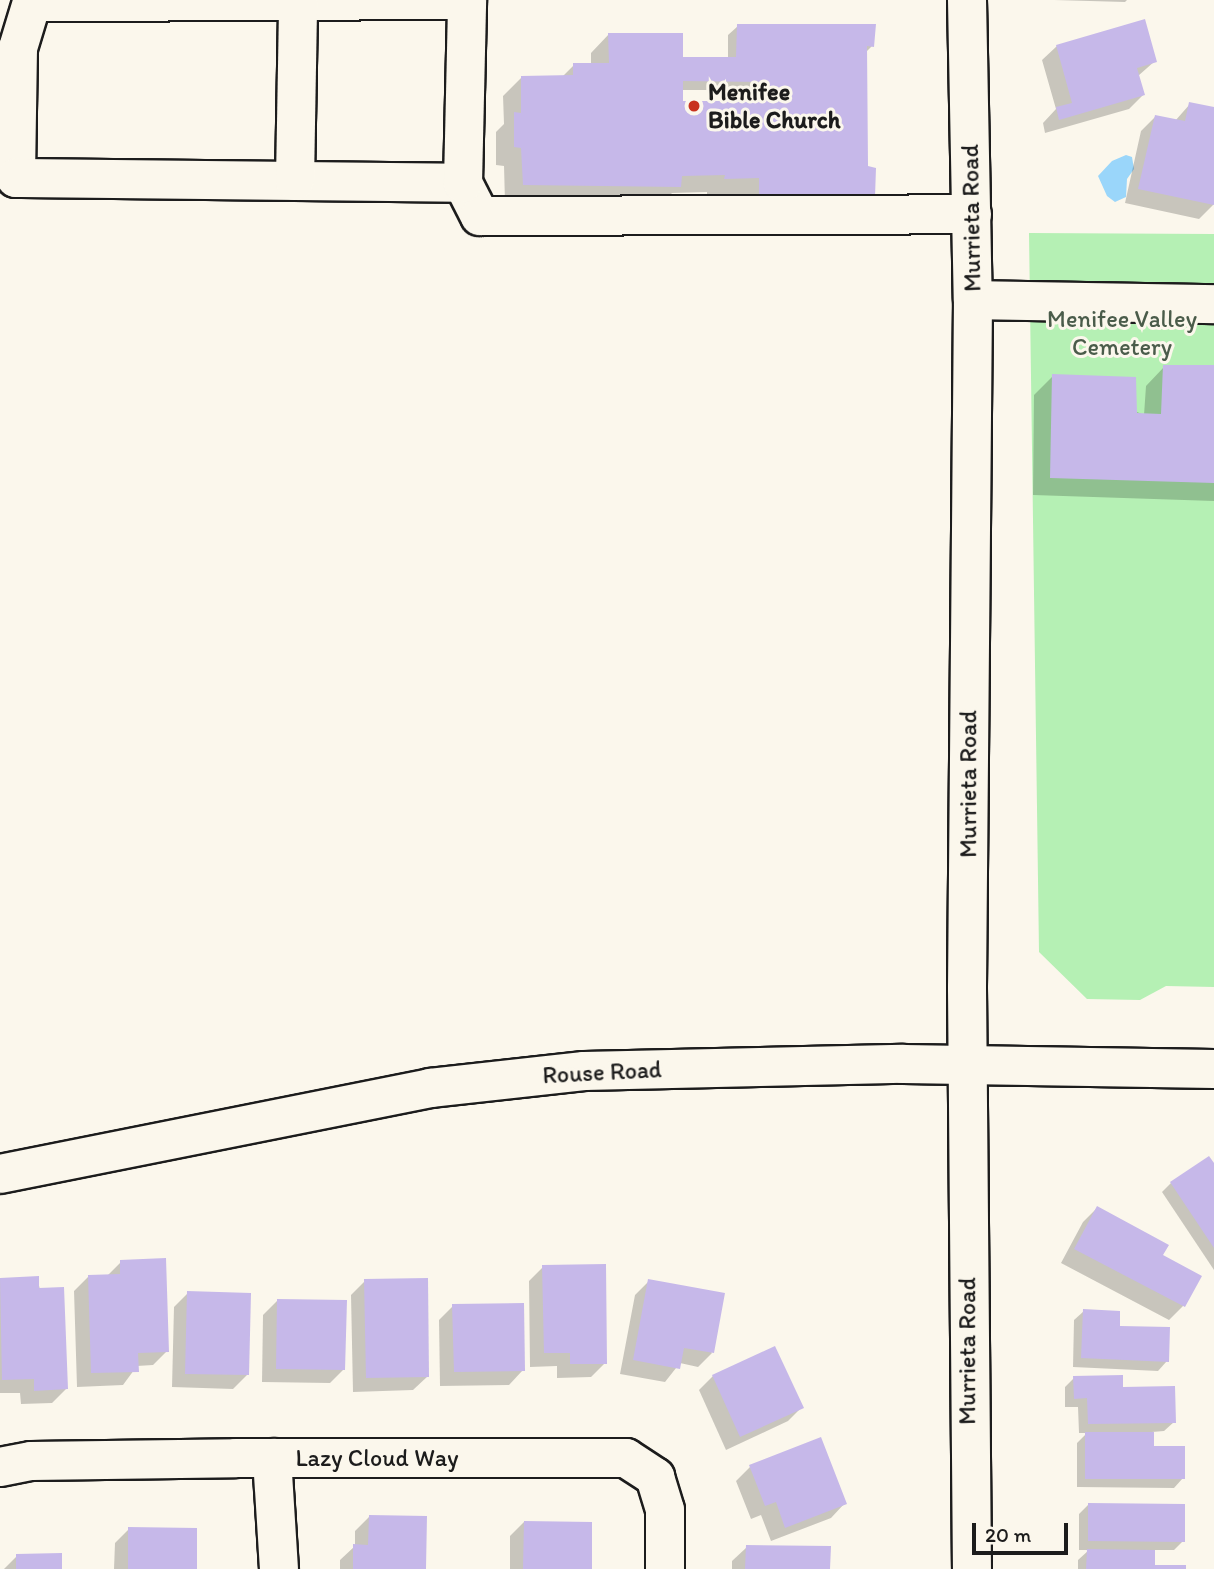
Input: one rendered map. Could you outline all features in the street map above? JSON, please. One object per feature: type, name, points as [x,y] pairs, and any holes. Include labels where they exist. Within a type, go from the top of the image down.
[{"type":"street","points":[[456,0],[32,2],[18,48],[16,178],[463,183]]},
{"type":"street","points":[[467,0],[463,183],[480,216],[972,214]]},
{"type":"street","name":"Murrieta Road","points":[[967,0],[973,300],[967,1065],[972,1569]]},
{"type":"street","points":[[295,181],[298,1]]},
{"type":"street","points":[[973,300],[1214,304]]},
{"type":"street","name":"Rouse Road","points":[[0,1174],[430,1088],[517,1077],[684,1068],[967,1065],[1214,1069]]},
{"type":"street","points":[[272,1458],[279,1569]]},
{"type":"street","name":"Lazy Cloud Way","points":[[0,1467],[31,1461],[626,1458],[655,1476],[665,1510],[665,1569]]},
{"type":"green space","name":"Menifee Valley Cemetery","points":[[1029,233],[1214,234],[1214,987],[1166,986],[1140,1000],[1087,999],[1039,952]]},
{"type":"water","points":[[1126,155],[1132,157],[1134,169],[1127,179],[1126,197],[1115,202],[1107,196],[1098,176],[1112,161]]},
{"type":"building","points":[[1145,19],[1157,62],[1137,68],[1145,95],[1059,120],[1056,107],[1072,103],[1056,45]]},
{"type":"building","name":"Menifee Bible Church","points":[[737,24],[876,24],[874,47],[867,46],[868,166],[876,168],[875,197],[759,198],[759,178],[724,179],[725,175],[682,176],[681,187],[523,185],[521,148],[514,147],[514,112],[521,113],[521,76],[573,75],[573,63],[609,63],[608,33],[683,33],[683,57],[736,57]],"holes":[[[683,81],[766,82],[766,101],[683,101]]]},
{"type":"building","points":[[1189,102],[1214,107],[1214,205],[1138,189],[1155,115],[1185,121]]},
{"type":"building","points":[[1163,365],[1214,365],[1214,483],[1050,478],[1052,374],[1136,377],[1137,413],[1161,414]]},
{"type":"building","points":[[1209,1156],[1214,1163],[1214,1248],[1170,1182]]},
{"type":"building","points":[[1097,1206],[1169,1245],[1163,1255],[1202,1276],[1185,1307],[1074,1249]]},
{"type":"building","points":[[166,1258],[169,1352],[138,1353],[139,1372],[91,1373],[88,1275],[120,1274],[120,1260]]},
{"type":"building","points":[[606,1264],[607,1364],[570,1364],[570,1353],[544,1353],[542,1265]]},
{"type":"building","points":[[39,1276],[39,1288],[64,1287],[68,1389],[34,1391],[34,1379],[2,1380],[0,1278]]},
{"type":"building","points":[[428,1278],[429,1377],[366,1378],[364,1279]]},
{"type":"building","points":[[648,1279],[725,1293],[714,1353],[684,1348],[680,1369],[633,1360]]},
{"type":"building","points":[[187,1291],[251,1293],[249,1375],[185,1374]]},
{"type":"building","points":[[277,1299],[347,1300],[345,1370],[276,1369]]},
{"type":"building","points":[[524,1303],[525,1371],[454,1372],[452,1304]]},
{"type":"building","points":[[1083,1309],[1120,1311],[1120,1326],[1170,1327],[1169,1362],[1081,1358]]},
{"type":"building","points":[[775,1346],[804,1408],[740,1437],[712,1375]]},
{"type":"building","points":[[1123,1375],[1123,1387],[1175,1386],[1176,1423],[1088,1424],[1087,1398],[1074,1399],[1073,1376]]},
{"type":"building","points":[[1085,1432],[1154,1432],[1154,1446],[1185,1446],[1185,1479],[1085,1479]]},
{"type":"building","points":[[821,1437],[847,1504],[785,1528],[776,1502],[765,1506],[749,1465]]},
{"type":"building","points":[[1088,1503],[1185,1504],[1185,1542],[1088,1541]]},
{"type":"building","points":[[369,1515],[427,1516],[426,1569],[353,1569],[353,1544],[368,1545]]},
{"type":"building","points":[[524,1521],[592,1522],[592,1569],[523,1569]]},
{"type":"building","points":[[128,1527],[197,1528],[197,1569],[128,1569]]},
{"type":"building","points":[[746,1545],[831,1546],[830,1569],[745,1569]]},
{"type":"building","points":[[1087,1549],[1155,1550],[1155,1565],[1186,1565],[1186,1569],[1086,1569]]},
{"type":"building","points":[[62,1553],[62,1569],[16,1569],[16,1554]]},
{"type":"place","name":"Menifee Bible Church","points":[[694,106]]}]
